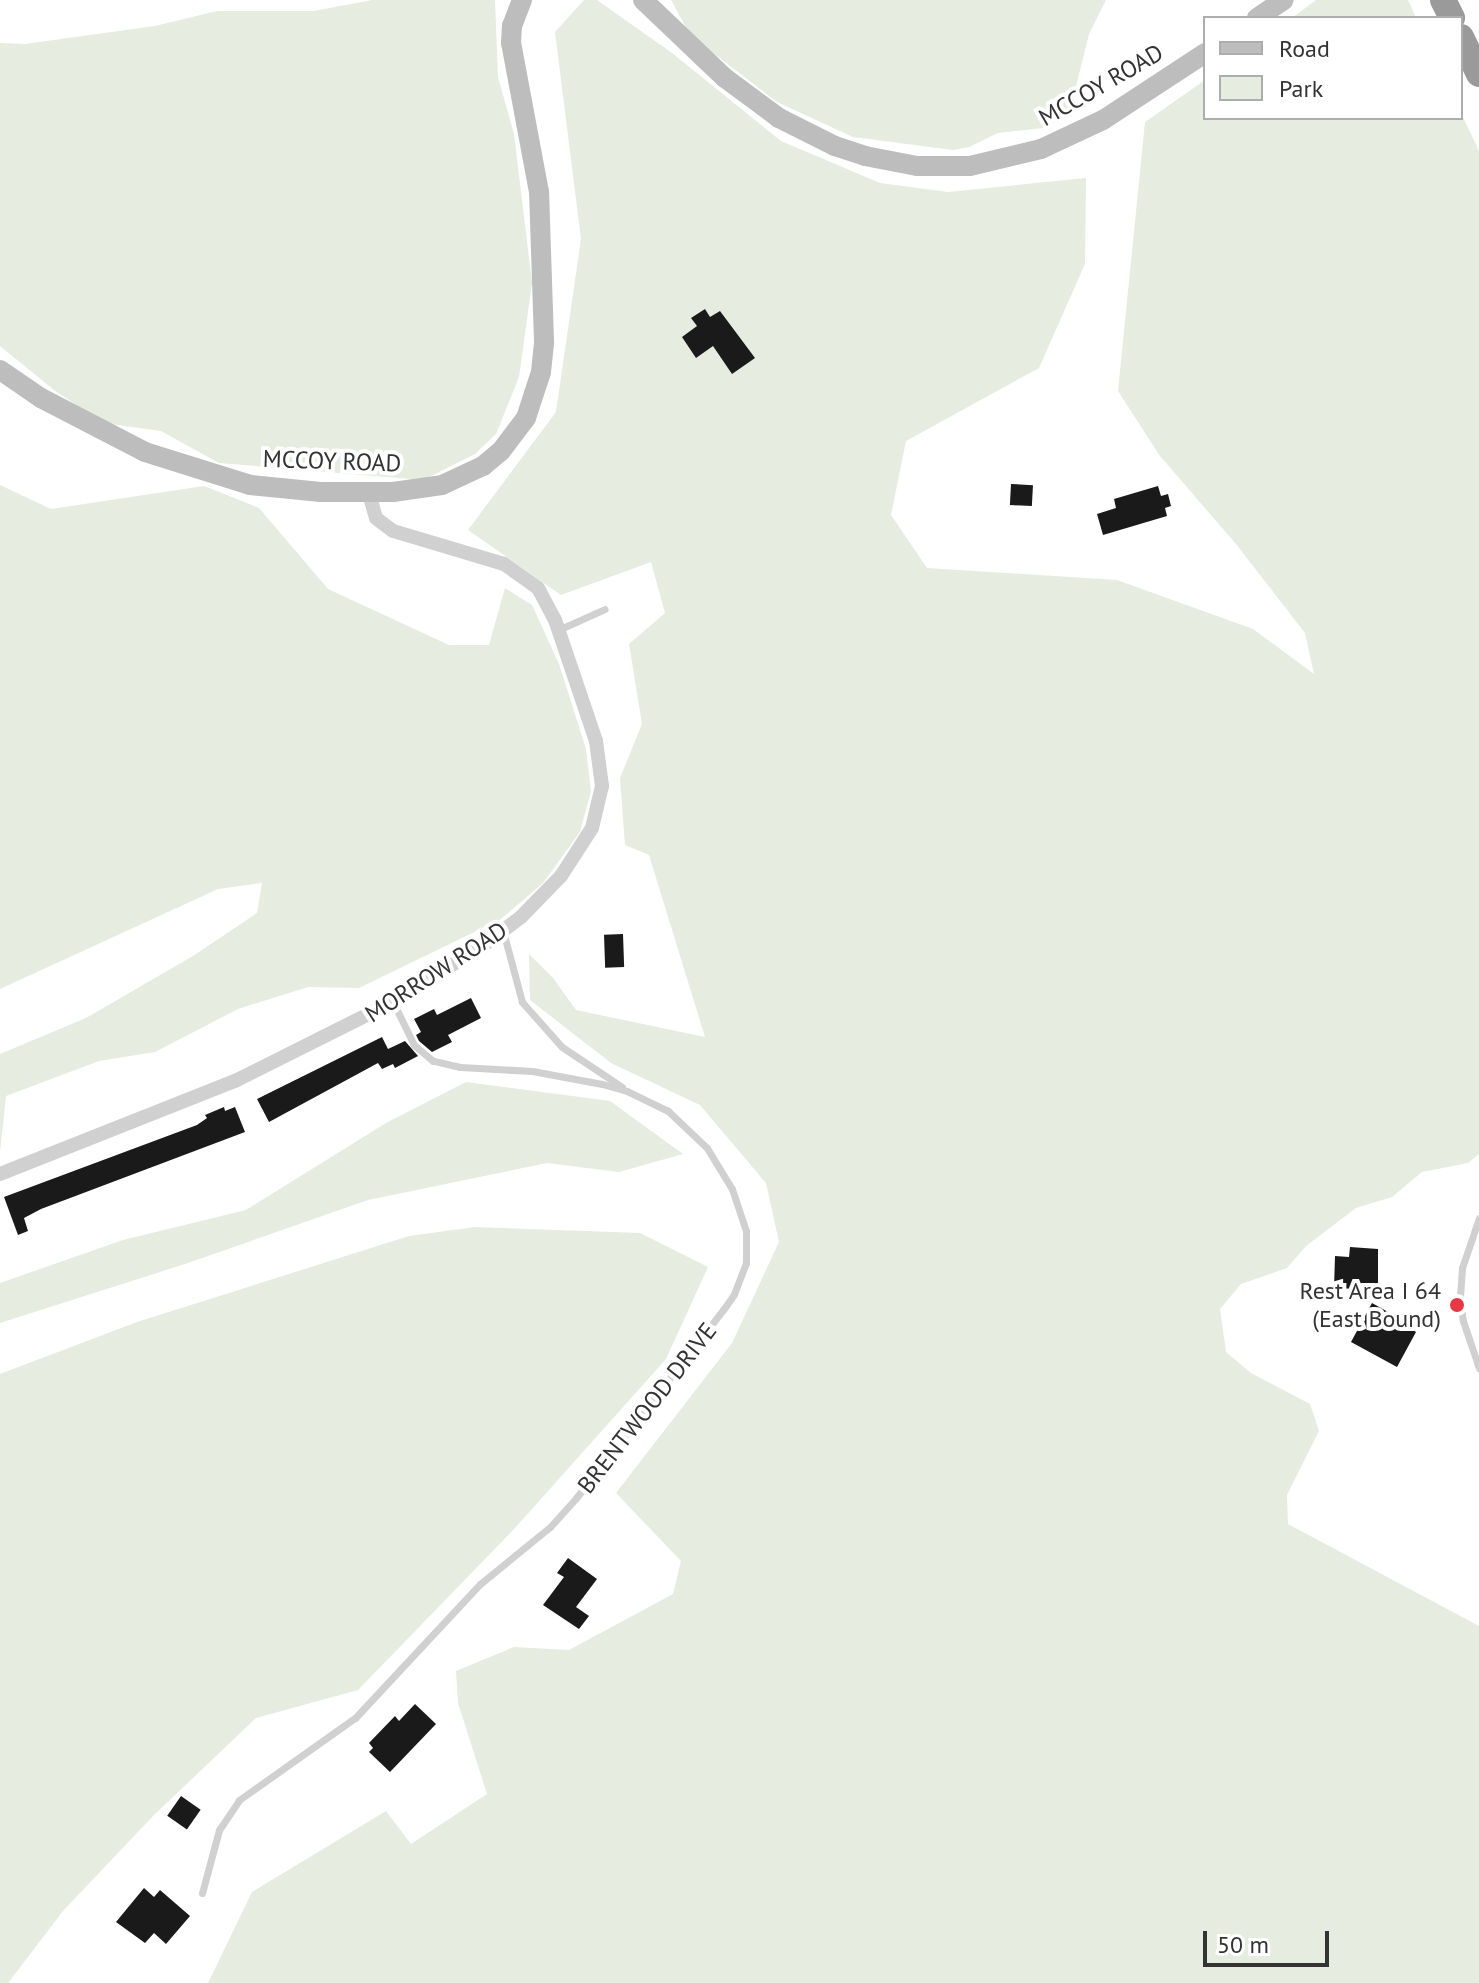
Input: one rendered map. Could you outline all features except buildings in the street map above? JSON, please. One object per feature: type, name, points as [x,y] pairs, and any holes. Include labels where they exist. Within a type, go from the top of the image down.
[{"type":"highway","points":[[1463,41],[1479,74]]},
{"type":"street","name":"MCCOY ROAD","points":[[0,370],[85,423],[176,464],[250,485],[369,493],[442,485],[483,466],[515,434],[534,397],[541,372],[545,294],[538,181],[511,43],[512,26],[522,0]]},
{"type":"street","name":"MCCOY ROAD","points":[[643,0],[725,78],[779,118],[855,153],[917,166],[970,166],[1041,149],[1103,120],[1203,54]]},
{"type":"street","points":[[1260,16],[1281,2]]},
{"type":"street","name":"MORROW ROAD","points":[[0,1174],[235,1081],[393,1002],[503,931],[561,876],[592,828],[602,786],[596,741],[548,603],[523,576],[480,556],[393,531],[376,518],[369,493]]},
{"type":"lane","points":[[558,630],[605,609]]},
{"type":"lane","points":[[503,931],[515,986],[530,1012],[562,1047],[627,1091]]},
{"type":"lane","name":"BRENTWOOD DRIVE","points":[[202,1893],[219,1830],[239,1800],[355,1718],[480,1584],[550,1527],[576,1498],[734,1294],[746,1263],[746,1231],[726,1177],[707,1148],[683,1123],[627,1091],[532,1071],[460,1067],[433,1061],[414,1045],[393,1002]]},
{"type":"lane","points":[[1479,1218],[1462,1268],[1460,1298],[1463,1321],[1479,1368]]},
{"type":"green space","points":[[372,0],[495,0],[498,77],[514,134],[532,283],[519,377],[496,434],[475,454],[423,480],[219,463],[161,431],[103,423],[54,390],[0,346],[0,43],[25,44],[155,26],[217,11],[314,11]]},
{"type":"green space","points":[[584,0],[597,0],[672,53],[781,141],[880,183],[948,192],[1086,178],[1085,264],[1039,368],[906,441],[891,515],[927,568],[1117,580],[1253,629],[1314,674],[1305,633],[1236,544],[1160,456],[1118,391],[1145,122],[1203,81],[1203,120],[1463,120],[1463,117],[1479,151],[1479,1154],[1468,1163],[1422,1172],[1392,1197],[1356,1208],[1306,1246],[1287,1268],[1241,1284],[1220,1309],[1226,1352],[1251,1373],[1310,1404],[1319,1431],[1287,1495],[1288,1524],[1479,1626],[1479,1983],[208,1983],[252,1892],[386,1811],[411,1844],[487,1794],[458,1703],[456,1671],[514,1647],[569,1650],[673,1594],[681,1561],[616,1493],[732,1343],[779,1242],[766,1183],[700,1105],[611,1063],[530,1000],[529,954],[553,978],[576,1010],[705,1037],[649,855],[625,845],[620,778],[642,724],[629,644],[665,613],[651,562],[561,595],[468,530],[556,412],[581,239],[555,32]]},
{"type":"green space","points":[[671,0],[1106,0],[1089,34],[1070,111],[1044,128],[998,133],[969,147],[953,150],[853,137],[777,102],[690,35]]},
{"type":"green space","points":[[1316,0],[1408,0],[1415,16],[1295,16]]},
{"type":"green space","points":[[0,485],[51,509],[204,486],[259,508],[328,589],[449,645],[489,645],[505,588],[532,605],[559,664],[586,749],[591,791],[580,832],[543,883],[501,919],[359,988],[308,987],[238,1009],[155,1052],[99,1061],[6,1096],[0,1152],[0,1054],[86,1018],[193,956],[257,913],[262,883],[218,889],[0,989]]},
{"type":"green space","points":[[466,1082],[610,1101],[683,1154],[619,1172],[547,1163],[368,1200],[185,1264],[0,1323],[0,1283],[123,1240],[246,1210],[386,1123]]},
{"type":"green space","points":[[475,1227],[640,1233],[708,1267],[666,1359],[515,1528],[358,1690],[256,1718],[153,1816],[63,1911],[8,1983],[0,1983],[0,1374],[137,1322],[409,1236]]},
{"type":"place","name":"Rest Area I 64 (East Bound)","points":[[1457,1305]]}]
